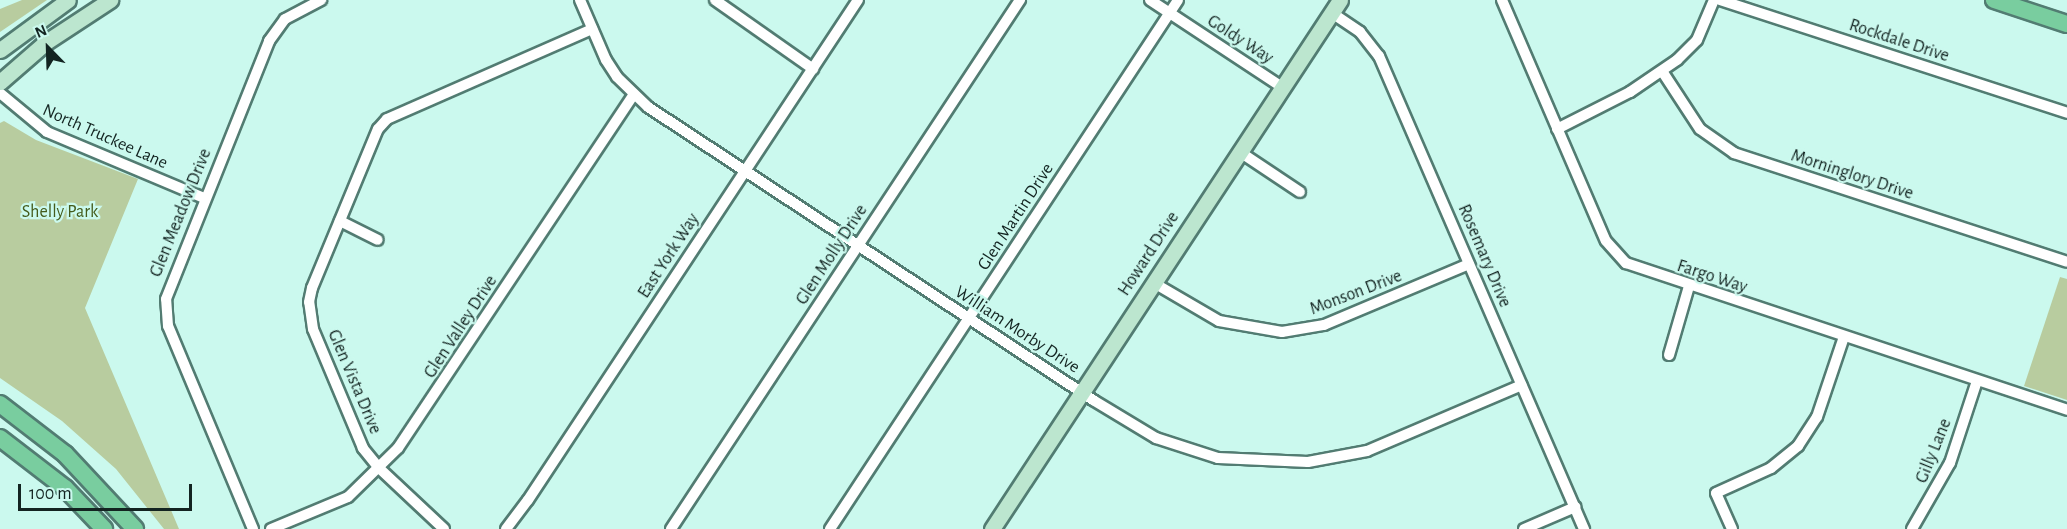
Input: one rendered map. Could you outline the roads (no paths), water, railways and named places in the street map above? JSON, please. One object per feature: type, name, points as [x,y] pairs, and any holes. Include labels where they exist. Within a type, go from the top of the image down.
[{"type":"main road","points":[[1994,0],[2067,24]]},
{"type":"main road","points":[[2,405],[65,454],[135,529]]},
{"type":"main road","points":[[0,438],[65,488],[104,529]]},
{"type":"street","points":[[0,50],[68,0]]},
{"type":"street","points":[[0,82],[46,42],[110,0]]},
{"type":"street","name":"Glen Meadow Drive","points":[[253,529],[166,312],[170,284],[272,35],[296,11],[321,0]]},
{"type":"street","name":"William Morby Drive","points":[[580,0],[606,60],[633,95],[1081,393],[1132,425],[1187,449],[1229,459],[1280,464],[1367,451],[1522,386]]},
{"type":"street","points":[[715,0],[813,69]]},
{"type":"street","name":"East York Way","points":[[506,529],[858,0]]},
{"type":"street","name":"Glen Molly Drive","points":[[671,529],[1020,0]]},
{"type":"street","name":"Goldy Way","points":[[1150,0],[1282,87]]},
{"type":"street","name":"Glen Martin Drive","points":[[830,529],[1178,0]]},
{"type":"street","name":"Fargo Way","points":[[1502,0],[1557,129],[1614,252],[1638,270],[2067,410]]},
{"type":"street","points":[[1557,129],[1600,110],[1662,71],[1697,40],[1714,0]]},
{"type":"street","name":"Rockdale Drive","points":[[1720,0],[2067,113]]},
{"type":"street","name":"Howard Drive","points":[[992,529],[1336,6]]},
{"type":"street","name":"Rosemary Drive","points":[[1336,6],[1379,56],[1584,529]]},
{"type":"street","name":"Glen Vista Drive","points":[[444,529],[379,468],[363,448],[310,316],[312,288],[378,129],[387,120],[592,29]]},
{"type":"street","name":"Morninglory Drive","points":[[1662,71],[1700,129],[1734,153],[2067,262]]},
{"type":"street","name":"North Truckee Lane","points":[[0,93],[47,132],[204,198]]},
{"type":"street","name":"Glen Valley Drive","points":[[271,529],[348,496],[379,468],[414,428],[633,95]]},
{"type":"street","points":[[1239,153],[1300,192]]},
{"type":"street","points":[[340,221],[378,240]]},
{"type":"street","name":"Monson Drive","points":[[1154,283],[1218,321],[1282,332],[1334,322],[1469,264]]},
{"type":"street","points":[[1670,355],[1689,286]]},
{"type":"street","points":[[1732,529],[1716,493],[1771,468],[1798,446],[1817,417],[1844,337]]},
{"type":"street","name":"Gilly Lane","points":[[1912,529],[1950,463],[1977,381]]},
{"type":"street","points":[[1524,529],[1575,507]]},
{"type":"park label","name":"Shelly Park","points":[[60,212]]}]
